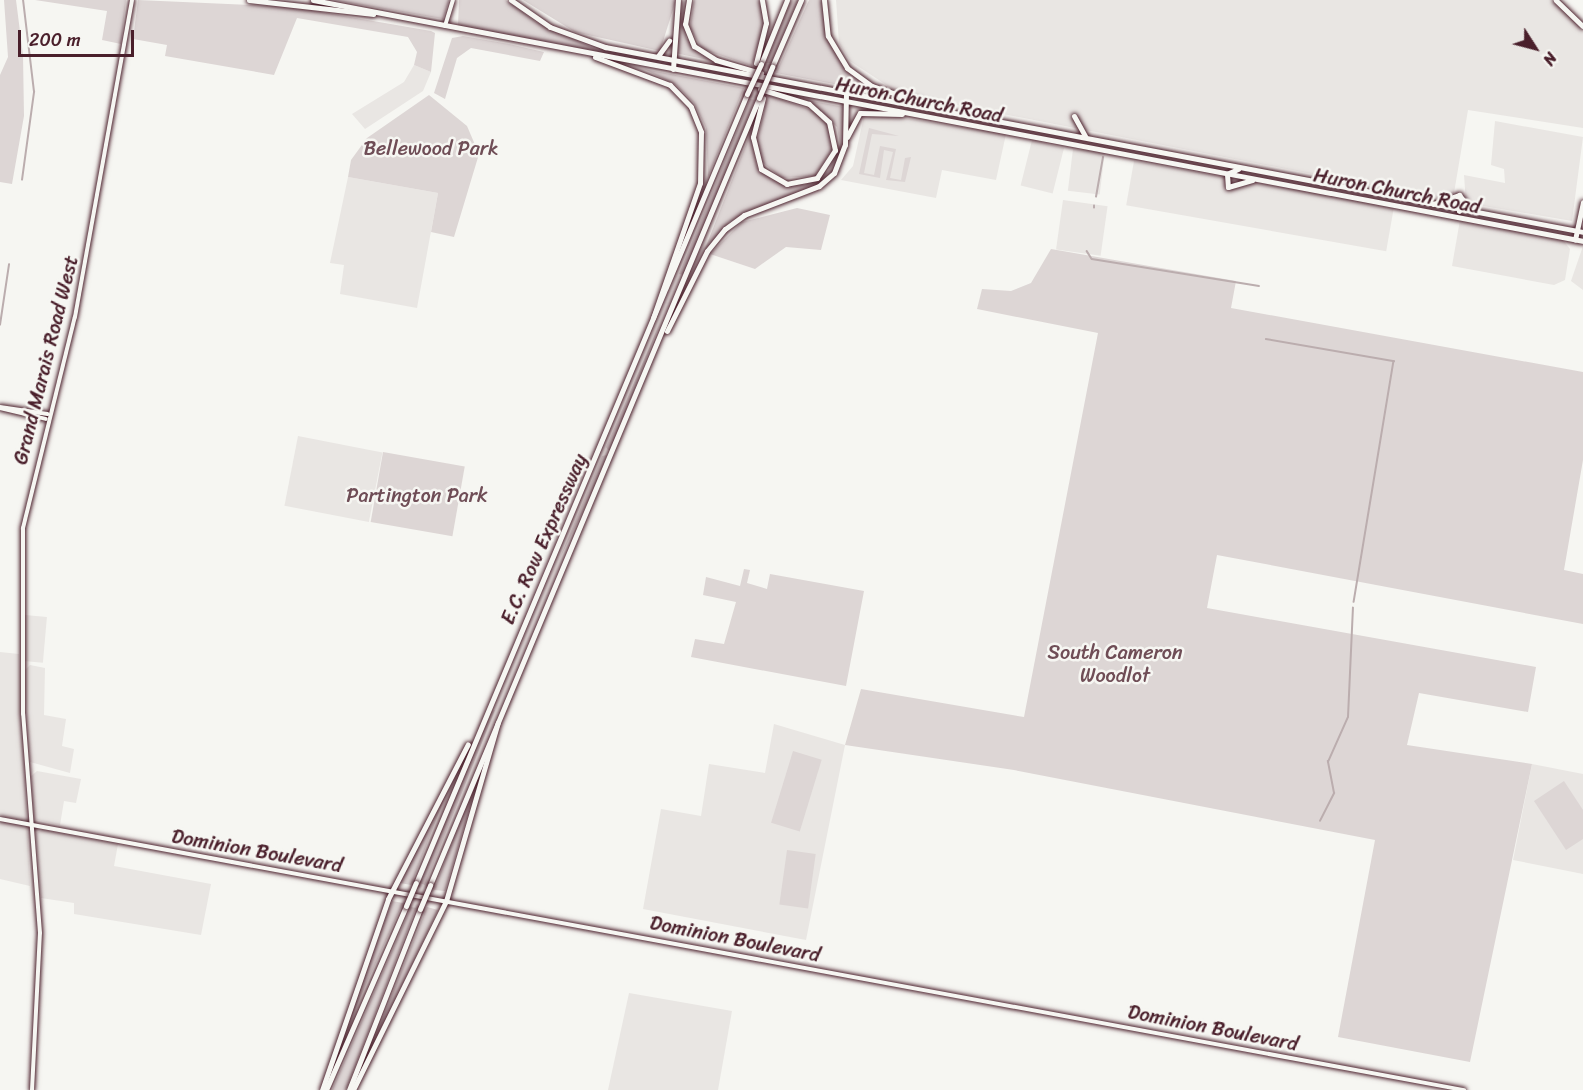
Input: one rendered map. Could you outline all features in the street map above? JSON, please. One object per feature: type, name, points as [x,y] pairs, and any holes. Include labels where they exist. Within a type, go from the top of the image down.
[{"type":"highway","points":[[313,0],[373,14]]},
{"type":"highway","name":"Huron Church Road","points":[[511,0],[568,35],[672,60],[1580,232]]},
{"type":"highway","points":[[655,56],[667,50],[678,0]]},
{"type":"highway","points":[[689,0],[685,28],[698,50],[780,80]]},
{"type":"highway","points":[[758,64],[766,24],[762,0]]},
{"type":"highway","points":[[758,64],[787,0]]},
{"type":"highway","name":"E.C. Row Expressway","points":[[351,1090],[420,909],[508,690],[651,361],[801,0]]},
{"type":"highway","points":[[824,0],[831,44],[852,72],[879,89],[949,112]]},
{"type":"highway","name":"Huron Church Road","points":[[373,14],[1583,241]]},
{"type":"highway","points":[[672,31],[673,69]]},
{"type":"highway","points":[[585,53],[670,85],[691,107],[703,139],[700,183],[647,343]]},
{"type":"highway","name":"E.C. Row Expressway","points":[[324,1090],[416,883],[482,716],[647,343],[747,94],[748,83],[758,64]]},
{"type":"highway","points":[[748,83],[809,104],[825,116],[835,150],[817,178],[787,184],[761,169],[753,137],[761,98]]},
{"type":"highway","points":[[845,145],[846,92]]},
{"type":"highway","points":[[651,361],[720,234],[744,215],[825,182],[838,168],[845,145],[860,113],[909,114]]},
{"type":"highway","points":[[1074,116],[1086,138]]},
{"type":"highway","points":[[1246,168],[1227,174],[1225,183],[1232,188],[1254,179]]},
{"type":"highway","points":[[1433,204],[1459,195],[1461,209],[1455,217]]},
{"type":"highway","points":[[351,1090],[446,901],[508,690]]},
{"type":"highway","points":[[324,1090],[392,891],[482,716]]},
{"type":"main road","name":"Huron Church Road","points":[[249,0],[373,14]]},
{"type":"main road","points":[[1556,0],[1583,26]]},
{"type":"main road","points":[[1575,240],[1580,232],[1583,203]]},
{"type":"street","name":"Grand Marais Road West","points":[[32,1090],[40,933],[22,686],[23,528],[47,417],[75,317],[132,0]]},
{"type":"street","points":[[445,27],[453,0]]},
{"type":"street","points":[[0,408],[47,417]]},
{"type":"street","name":"Dominion Boulevard","points":[[0,819],[1464,1090]]},
{"type":"shaded area","points":[[836,0],[1556,0],[1583,26],[1583,128],[1468,110],[1454,193],[1435,198],[900,94],[850,61],[839,43]]},
{"type":"shaded area","points":[[414,65],[431,72],[423,91],[365,129],[352,114],[404,82]]},
{"type":"shaded area","points":[[871,113],[1006,134],[996,180],[942,170],[936,198],[841,180],[853,166],[864,116]]},
{"type":"shaded area","points":[[1495,121],[1583,137],[1572,221],[1466,203],[1464,175],[1505,183],[1504,169],[1491,165]]},
{"type":"shaded area","points":[[1032,140],[1064,148],[1053,194],[1021,186]]},
{"type":"shaded area","points":[[1073,149],[1105,153],[1100,195],[1068,191]]},
{"type":"shaded area","points":[[1134,161],[1394,207],[1386,251],[1126,205]]},
{"type":"shaded area","points":[[348,177],[438,193],[417,308],[340,294],[344,265],[330,263]]},
{"type":"shaded area","points":[[1063,200],[1108,206],[1101,256],[1056,250]]},
{"type":"shaded area","points":[[1460,220],[1563,240],[1570,249],[1565,280],[1554,285],[1452,266]]},
{"type":"shaded area","points":[[1583,246],[1583,290],[1571,281]]},
{"type":"shaded area","points":[[298,436],[382,452],[369,522],[284,506]]},
{"type":"shaded area","points":[[25,615],[47,617],[43,663],[21,661]]},
{"type":"shaded area","points":[[0,652],[19,654],[30,886],[0,879]]},
{"type":"shaded area","points":[[30,665],[45,668],[44,715],[66,719],[62,746],[74,749],[70,773],[30,762],[24,671]]},
{"type":"shaded area","points":[[774,724],[845,745],[806,940],[643,909],[661,809],[701,816],[709,764],[765,773]]},
{"type":"shaded area","points":[[1532,764],[1583,774],[1583,874],[1513,860]]},
{"type":"shaded area","points":[[37,771],[81,779],[76,803],[64,801],[60,825],[34,819],[31,776]]},
{"type":"shaded area","points":[[43,830],[118,844],[114,866],[211,884],[201,935],[74,914],[74,903],[41,898],[36,833]]},
{"type":"shaded area","points":[[629,993],[732,1011],[718,1090],[608,1090]]},
{"type":"green space","points":[[4,0],[16,0],[23,55],[24,116],[12,184],[0,182],[0,75],[8,57]]},
{"type":"green space","points":[[35,0],[126,0],[121,44],[102,40],[107,11]]},
{"type":"green space","points":[[138,0],[292,7],[431,31],[435,33],[431,72],[414,65],[417,52],[408,37],[297,18],[274,75],[165,56],[167,45],[133,39]]},
{"type":"green space","points":[[333,0],[449,0],[443,19]]},
{"type":"green space","points":[[459,0],[506,0],[536,22],[602,52],[458,26]]},
{"type":"green space","points":[[523,0],[676,0],[660,51],[575,32]]},
{"type":"green space","points":[[683,0],[686,38],[713,61],[675,53]]},
{"type":"green space","points":[[694,0],[759,0],[765,20],[752,66],[702,49],[690,28]]},
{"type":"green space","points":[[791,0],[798,0],[771,63],[766,63]]},
{"type":"green space","points":[[809,0],[822,0],[826,35],[840,62],[887,94],[776,73]]},
{"type":"green space","points":[[463,36],[544,52],[540,61],[471,48],[457,58],[445,99],[434,93],[452,38]]},
{"type":"green space","points":[[644,69],[744,88],[708,177],[706,128],[694,103],[676,85]]},
{"type":"green space","name":"Bellewood Park","points":[[429,95],[467,126],[479,154],[454,237],[431,232],[438,193],[348,177],[351,160],[367,138]]},
{"type":"green space","points":[[768,95],[820,113],[830,125],[833,148],[815,176],[782,178],[762,162],[757,141]]},
{"type":"green space","points":[[750,99],[755,100],[685,275],[679,274]]},
{"type":"green space","points":[[807,100],[844,107],[843,145],[834,170],[815,186],[729,222],[701,259],[750,134],[757,167],[772,180],[805,185],[828,171],[840,145],[837,127]]},
{"type":"green space","points":[[869,128],[899,136],[872,134],[864,173],[874,175],[880,146],[896,149],[890,178],[901,180],[905,158],[911,157],[905,182],[886,180],[893,152],[884,150],[880,178],[859,174]]},
{"type":"green space","points":[[797,208],[830,215],[821,250],[786,247],[755,269],[710,254],[742,222]]},
{"type":"green space","name":"South Cameron Woodlot","points":[[1051,249],[1236,281],[1231,308],[1583,372],[1583,460],[1564,570],[1583,574],[1583,624],[1217,555],[1207,608],[1536,667],[1528,712],[1419,693],[1407,745],[1532,764],[1470,1062],[1338,1037],[1375,840],[1014,770],[845,745],[861,689],[1024,717],[1098,333],[977,309],[982,289],[1011,291],[1031,283]]},
{"type":"green space","points":[[660,323],[611,450],[608,450],[606,447]]},
{"type":"green space","name":"Partington Park","points":[[383,452],[465,466],[452,536],[371,522]]},
{"type":"green space","points":[[607,455],[593,491],[559,560],[602,456]]},
{"type":"green space","points":[[744,569],[750,570],[747,583],[767,589],[770,574],[864,591],[846,686],[691,657],[695,639],[724,644],[736,602],[703,595],[706,577],[740,586]]},
{"type":"green space","points":[[495,710],[425,885],[420,883],[491,711]]},
{"type":"green space","points":[[793,751],[822,760],[800,831],[771,823]]},
{"type":"green space","points":[[452,779],[411,885],[400,883]]},
{"type":"green space","points":[[478,780],[445,891],[434,890],[464,811]]},
{"type":"green space","points":[[1564,781],[1583,810],[1583,839],[1566,850],[1534,801]]},
{"type":"green space","points":[[787,850],[816,854],[808,909],[779,904]]},
{"type":"green space","points":[[392,901],[403,903],[342,1038]]},
{"type":"green space","points":[[411,907],[416,908],[346,1090],[332,1090]]},
{"type":"green space","points":[[427,907],[438,910],[377,1038],[376,1035]]},
{"type":"waterway","points":[[22,180],[34,92],[23,0]]},
{"type":"waterway","points":[[1096,197],[1103,158]]},
{"type":"waterway","points":[[1087,251],[1092,259],[1259,286]]},
{"type":"waterway","points":[[0,325],[9,265]]},
{"type":"waterway","points":[[1266,339],[1394,361],[1354,602]]},
{"type":"waterway","points":[[1320,821],[1334,793],[1328,762],[1348,717],[1353,608]]}]
